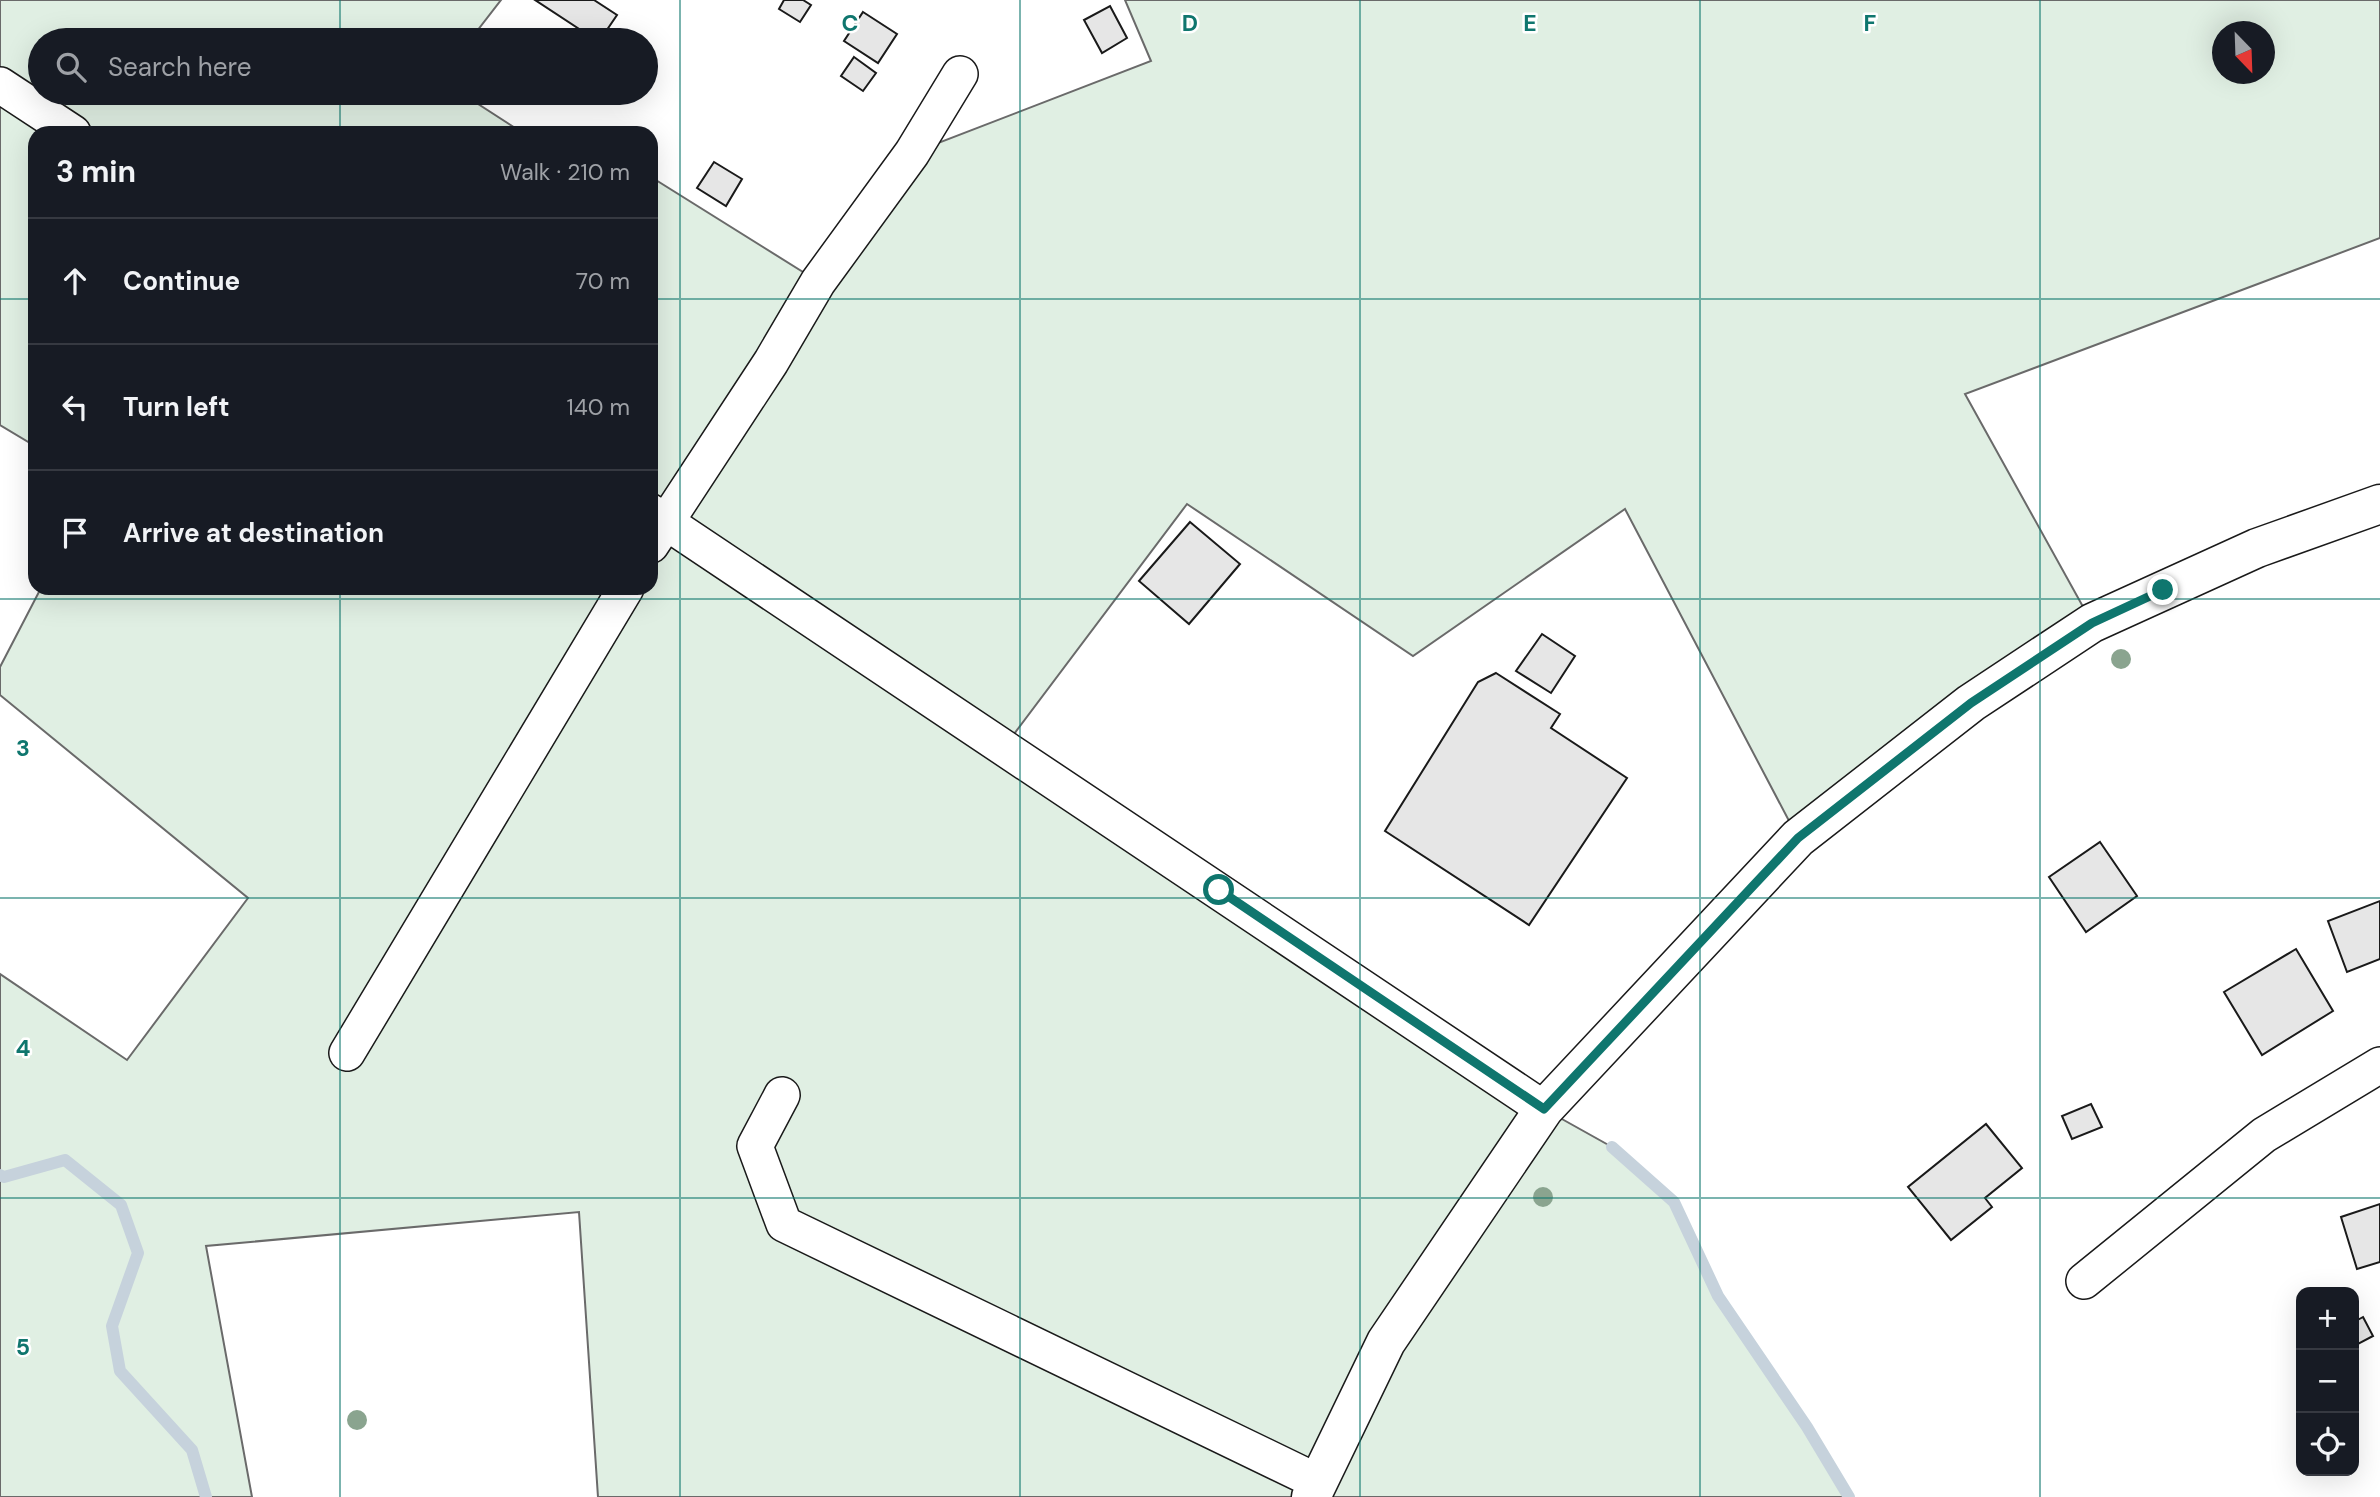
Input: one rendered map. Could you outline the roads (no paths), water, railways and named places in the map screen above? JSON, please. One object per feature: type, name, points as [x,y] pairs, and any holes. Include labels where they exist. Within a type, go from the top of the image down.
[{"type":"street","points":[[658,523],[771,362],[818,282],[912,152],[960,74]]},
{"type":"street","points":[[0,85],[28,103]]},
{"type":"street","points":[[30,105],[62,126]]},
{"type":"street","points":[[782,1095],[755,1146],[784,1224],[1314,1490],[1386,1342],[1544,1109],[1798,838],[1971,703],[2092,623],[2256,548],[2380,504]]},
{"type":"street","points":[[658,527],[1544,1109]]},
{"type":"street","points":[[348,1052],[621,595]]},
{"type":"street","points":[[2084,1281],[2264,1135],[2380,1065]]},
{"type":"waterway","points":[[1612,1147],[1674,1202],[1718,1296],[1807,1427],[1849,1497]]},
{"type":"waterway","points":[[0,1175],[4,1177],[65,1160],[121,1205],[138,1253],[112,1326],[120,1371],[192,1450],[206,1497]]}]
